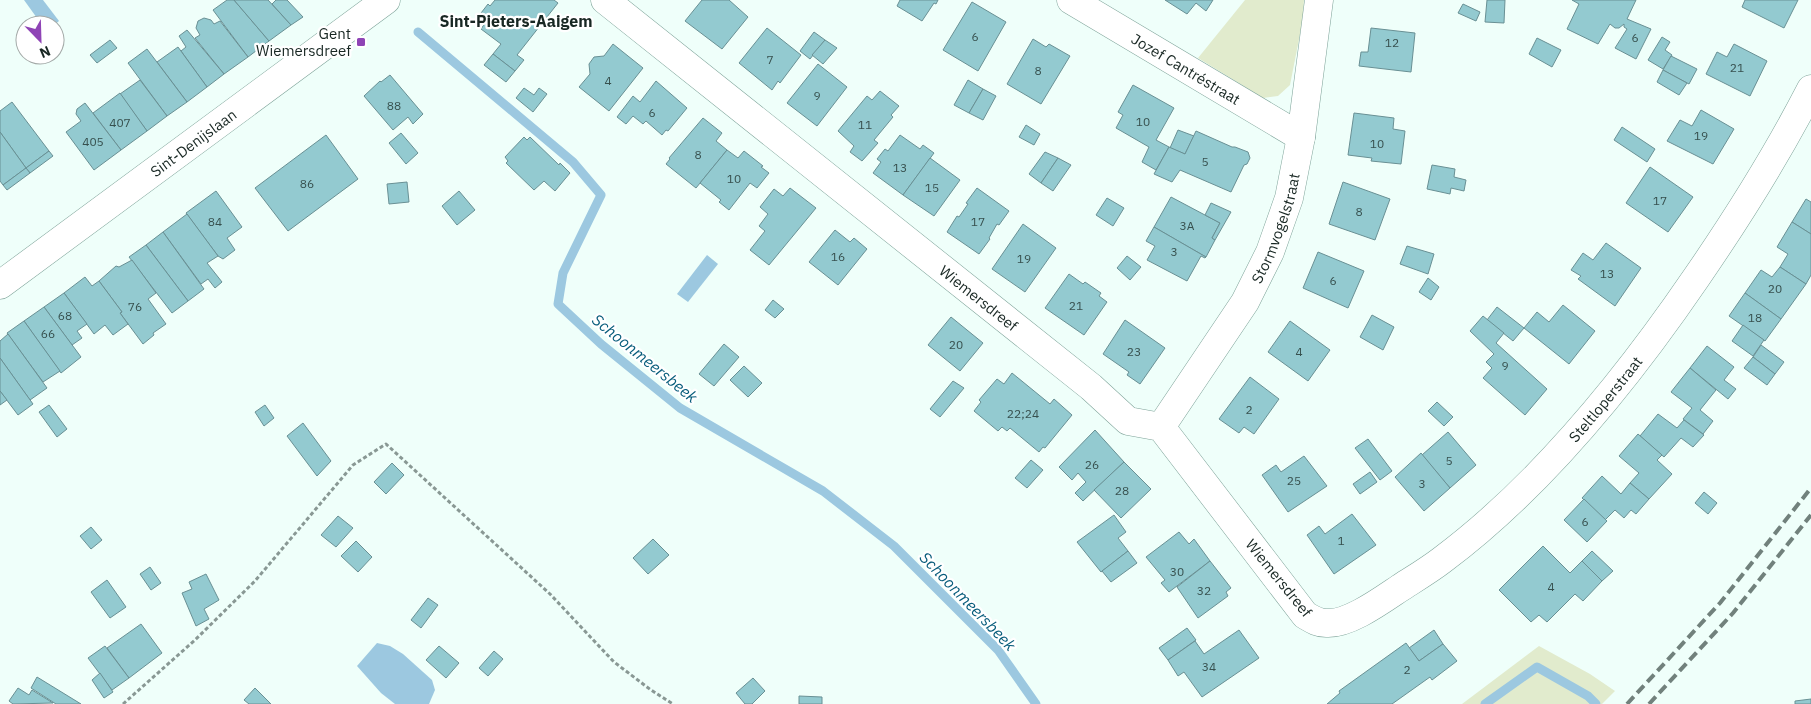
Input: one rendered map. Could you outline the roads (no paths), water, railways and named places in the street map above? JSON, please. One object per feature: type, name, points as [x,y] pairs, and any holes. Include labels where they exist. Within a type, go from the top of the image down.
[{"type":"street","name":"Sint-Denijslaan","points":[[0,284],[386,0]]},
{"type":"street","name":"Wiemersdreef","points":[[605,0],[1091,387],[1128,421],[1161,427],[1305,614],[1316,622]]},
{"type":"street","name":"Jozef Cantréstraat","points":[[1071,0],[1301,137]]},
{"type":"street","name":"Stormvogelstraat","points":[[1161,427],[1245,302],[1270,252],[1289,198],[1301,137],[1319,0]]},
{"type":"street","name":"Steltloperstraat","points":[[1316,622],[1327,624],[1338,622],[1356,615],[1383,599],[1441,561],[1523,490],[1617,384],[1665,323],[1726,234],[1785,140],[1811,89]]},
{"type":"water","points":[[24,0],[43,0],[54,15],[35,15]]},
{"type":"water","points":[[707,255],[718,264],[688,302],[677,294]]},
{"type":"water","points":[[377,643],[390,646],[403,654],[432,680],[435,690],[429,704],[395,704],[381,693],[357,666]]},
{"type":"waterway","name":"Schoonmeersbeek","points":[[418,32],[573,162],[601,195],[563,273],[558,304],[601,344],[680,408],[823,491],[894,546],[998,650],[1036,704]]},
{"type":"waterway","name":"Schoonmeersbeek","points":[[1485,704],[1537,667],[1588,696],[1596,704]]},
{"type":"railway","points":[[1627,704],[1720,603],[1811,488]]},
{"type":"railway","points":[[1649,704],[1733,613],[1811,515]]},
{"type":"place","name":"Gent Wiemersdreef","points":[[361,42]]},
{"type":"district","name":"Sint-Pieters-Aaigem","points":[[516,21]]}]
